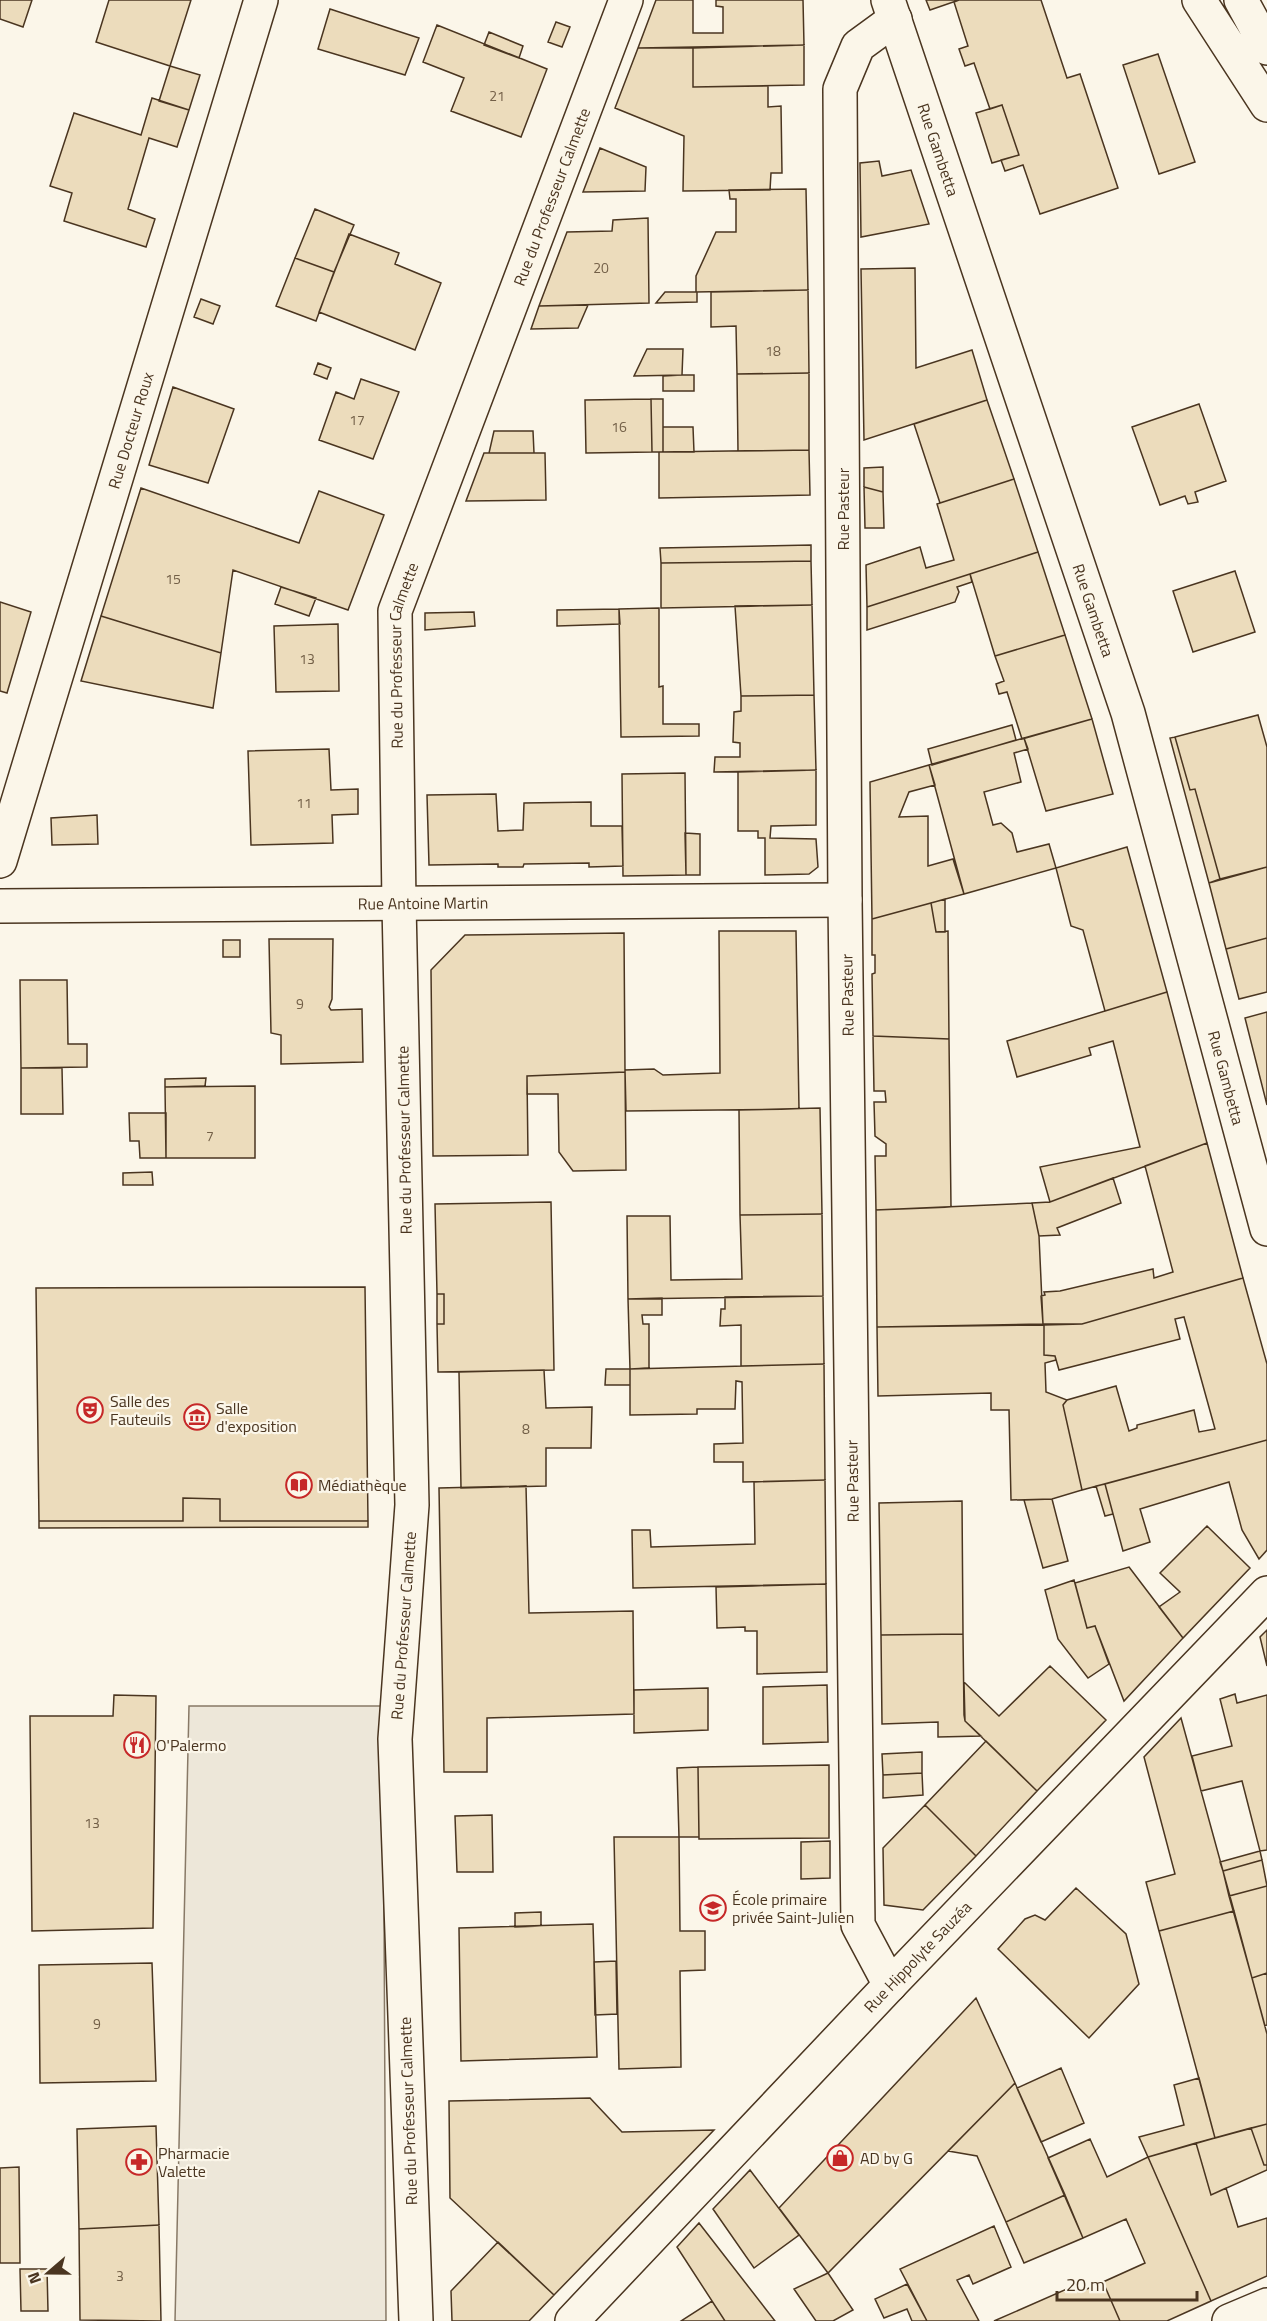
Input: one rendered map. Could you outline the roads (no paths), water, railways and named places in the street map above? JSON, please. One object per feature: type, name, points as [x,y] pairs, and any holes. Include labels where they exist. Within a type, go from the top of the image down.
[{"type":"street","name":"Rue Docteur Roux","points":[[0,861],[261,0]]},
{"type":"street","name":"Rue du Professeur Calmette","points":[[416,2321],[395,1739],[412,1505],[395,611],[626,0]]},
{"type":"street","points":[[1199,0],[1267,105]]},
{"type":"street","points":[[1241,0],[1267,48]]},
{"type":"street","name":"Rue Pasteur","points":[[890,1985],[858,1925],[845,900],[840,89],[858,46],[892,10]]},
{"type":"street","name":"Rue Gambetta","points":[[892,10],[1128,713],[1267,1229]]},
{"type":"street","name":"Rue Antoine Martin","points":[[0,906],[845,900]]},
{"type":"street","name":"Rue Hippolyte Sauzéa","points":[[572,2321],[890,1985],[1267,1593]]},
{"type":"place","name":"Salle des Fauteuils","points":[[90,1410]]},
{"type":"place","name":"Salle d'exposition","points":[[197,1417]]},
{"type":"place","name":"Médiathèque","points":[[299,1485]]},
{"type":"place","name":"O'Palermo","points":[[137,1745]]},
{"type":"place","name":"École primaire privée Saint-Julien","points":[[713,1908]]},
{"type":"place","name":"AD by G","points":[[840,2158]]},
{"type":"place","name":"Pharmacie Valette","points":[[139,2162]]}]
